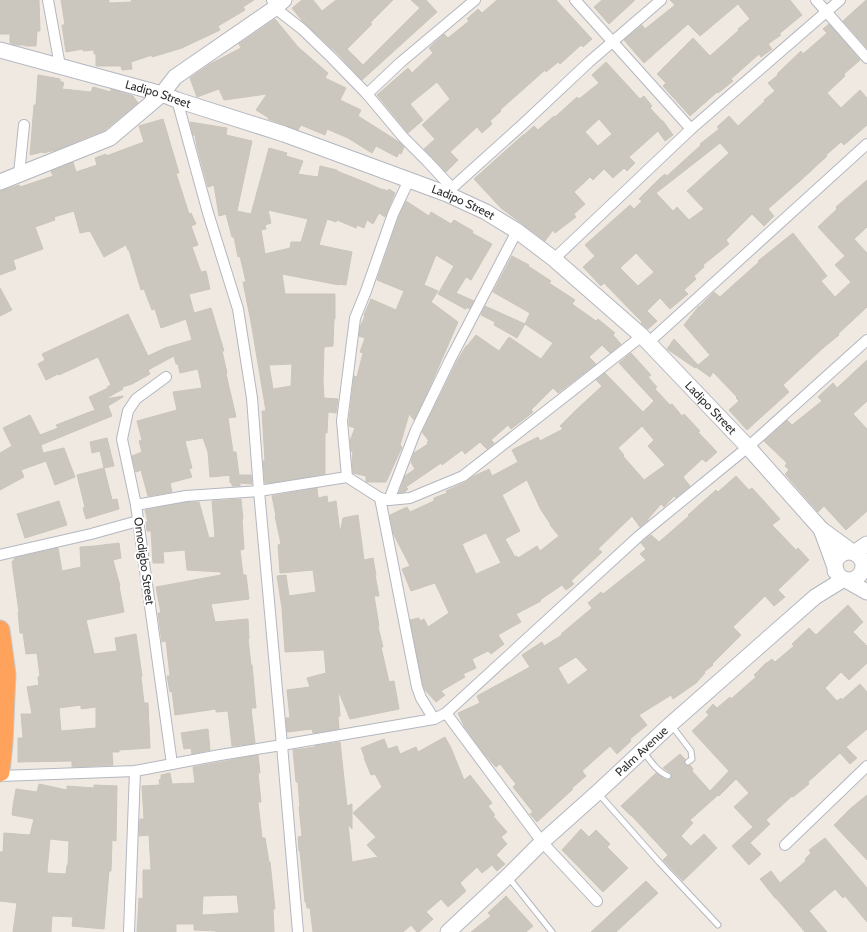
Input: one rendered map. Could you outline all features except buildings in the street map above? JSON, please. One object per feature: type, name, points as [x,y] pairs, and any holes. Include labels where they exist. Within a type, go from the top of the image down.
[{"type":"highway","points":[[0,630],[6,674],[3,743],[0,772]]},
{"type":"main road","points":[[0,182],[110,138],[162,94],[175,77],[277,3]]},
{"type":"main road","name":"Ladipo Street","points":[[0,50],[162,94],[284,134],[409,180],[449,191],[486,212],[517,231],[554,259],[646,339],[748,447],[821,529],[863,561]]},
{"type":"main road","name":"Ladipo Street","points":[[821,529],[840,575]]},
{"type":"main road","points":[[867,544],[863,561],[845,553],[838,558],[835,566],[840,575],[867,592]]},
{"type":"main road","name":"Palm Avenue","points":[[448,932],[542,842],[670,724],[840,575],[852,580],[860,576],[863,568],[863,561]]},
{"type":"street","points":[[48,0],[60,66]]},
{"type":"street","points":[[367,94],[401,62],[475,0]]},
{"type":"street","points":[[575,0],[691,129]]},
{"type":"street","points":[[277,3],[367,94],[403,137],[427,161],[449,191],[589,62],[661,0]]},
{"type":"street","points":[[816,0],[867,58]]},
{"type":"street","points":[[554,259],[691,129],[840,0]]},
{"type":"street","points":[[177,100],[208,213],[238,309],[252,398],[298,932]]},
{"type":"street","points":[[19,174],[24,125]]},
{"type":"street","points":[[136,505],[186,496],[259,491],[347,477],[384,499],[410,498],[463,476],[646,339],[867,144]]},
{"type":"street","points":[[347,477],[342,421],[355,318],[393,214],[409,180]]},
{"type":"street","points":[[434,719],[421,698],[417,687],[384,499],[450,360],[517,231]]},
{"type":"street","points":[[0,776],[135,771],[434,719],[446,713],[639,536],[748,447],[867,340]]},
{"type":"street","name":"Omodigbo Street","points":[[166,377],[136,398],[128,411],[122,439],[136,505],[172,764]]},
{"type":"street","points":[[0,555],[91,534],[138,521]]},
{"type":"street","points":[[446,713],[542,842],[596,901]]},
{"type":"street","points":[[785,846],[867,766]]},
{"type":"street","points":[[129,932],[135,771]]},
{"type":"lane","points":[[670,724],[691,751],[692,759],[688,762]]},
{"type":"lane","points":[[642,751],[664,775],[668,776]]},
{"type":"lane","points":[[598,792],[654,856],[718,925]]},
{"type":"lane","points":[[508,876],[552,932]]}]
